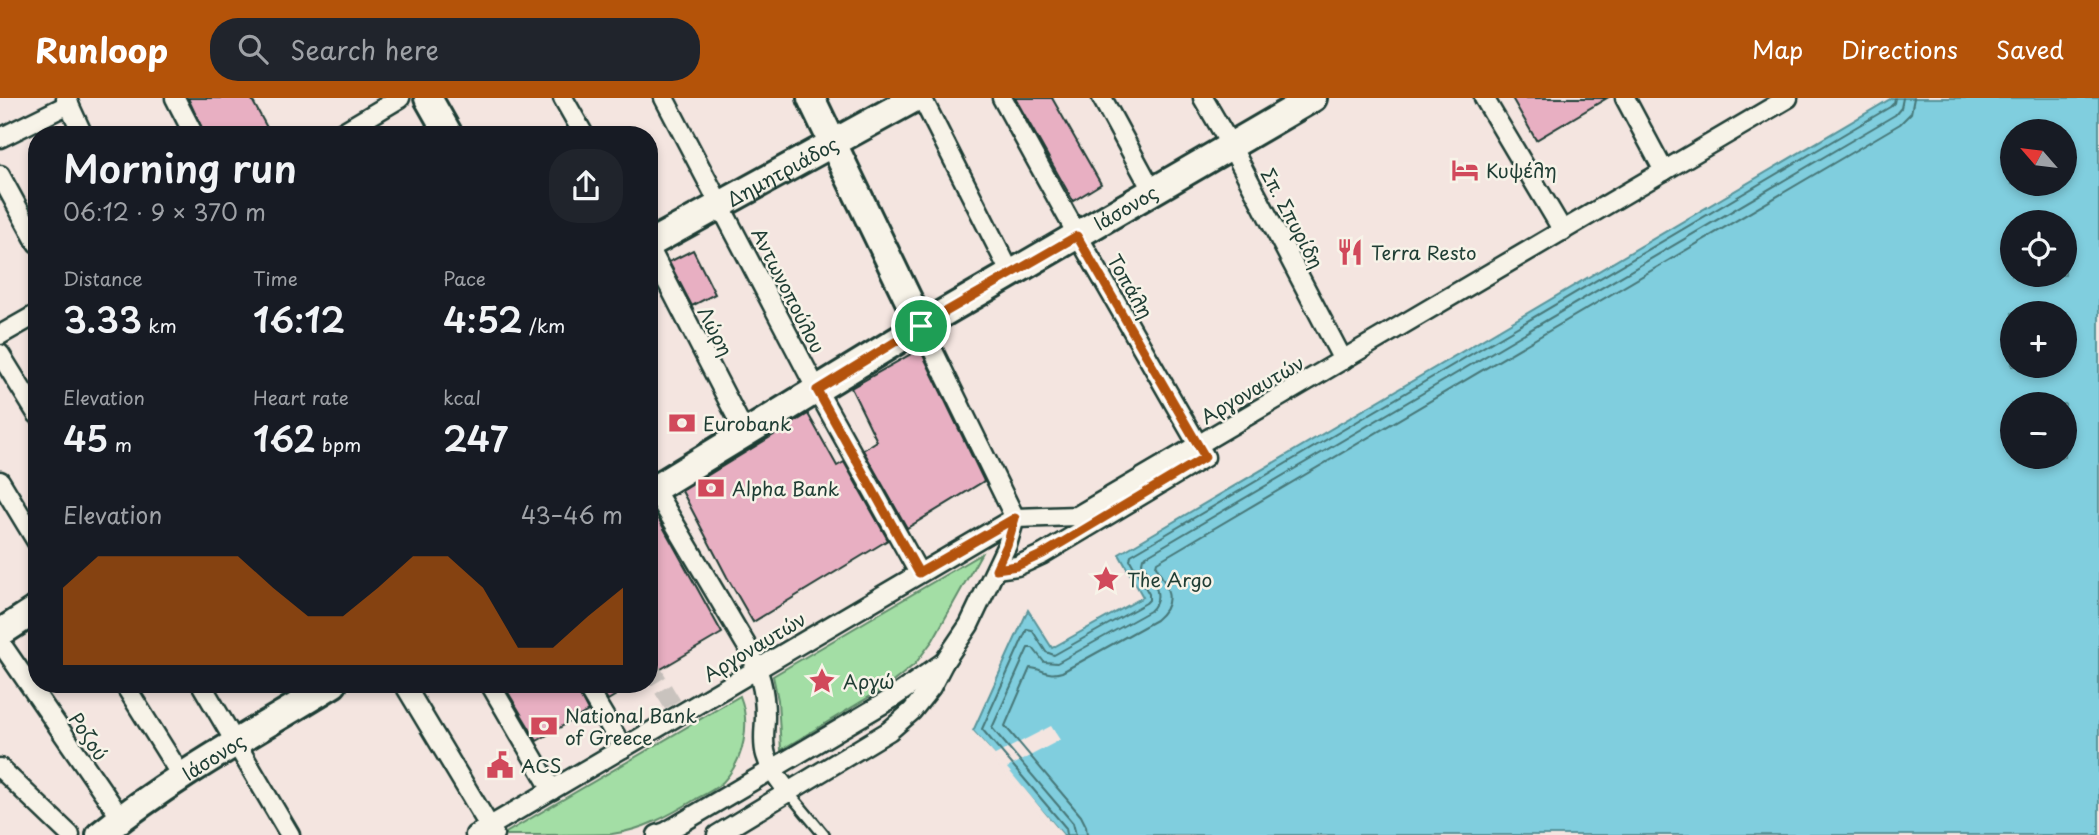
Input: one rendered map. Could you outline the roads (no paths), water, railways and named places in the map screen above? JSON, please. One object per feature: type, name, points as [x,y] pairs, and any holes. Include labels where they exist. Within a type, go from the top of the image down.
[{"type":"main road","points":[[428,98],[444,126]]},
{"type":"main road","points":[[811,98],[921,326]]},
{"type":"main road","name":"Δημητριάδος","points":[[658,241],[915,98]]},
{"type":"main road","name":"Ιάσονος","points":[[658,483],[1231,146],[1297,102]]},
{"type":"main road","points":[[0,632],[28,615]]},
{"type":"main road","name":"Ιάσονος","points":[[100,835],[182,777],[312,693]]},
{"type":"street","points":[[175,98],[189,126]]},
{"type":"street","points":[[353,126],[400,98]]},
{"type":"street","points":[[563,98],[579,126]]},
{"type":"street","name":"Αντωνοπούλου","points":[[664,98],[817,390],[919,573]]},
{"type":"street","points":[[922,98],[1011,274]]},
{"type":"street","name":"Τοπάλη","points":[[1002,98],[1077,236],[1201,451]]},
{"type":"street","points":[[1102,98],[1153,192]]},
{"type":"street","name":"Σπ. Σπυρίδη","points":[[1203,98],[1343,360]]},
{"type":"street","points":[[1484,98],[1563,231]]},
{"type":"street","points":[[1625,98],[1664,171]]},
{"type":"street","name":"Αργοναυτών","points":[[996,569],[1017,566],[1043,554],[1343,360],[1788,98]]},
{"type":"street","points":[[0,138],[67,101],[79,126]]},
{"type":"street","points":[[0,175],[28,226]]},
{"type":"street","name":"Λώρη","points":[[658,263],[746,433]]},
{"type":"street","points":[[0,335],[28,319]]},
{"type":"street","points":[[718,835],[902,720],[931,687],[969,625],[1007,545],[1015,518],[921,326]]},
{"type":"street","points":[[0,354],[28,399]]},
{"type":"street","name":"Αργοναυτών","points":[[486,832],[552,790],[1015,518],[1077,516],[1201,451]]},
{"type":"street","points":[[0,481],[28,527]]},
{"type":"street","points":[[658,499],[758,668],[764,694],[764,747],[772,769],[789,793]]},
{"type":"street","name":"Ροζού","points":[[0,642],[28,683]]},
{"type":"street","points":[[657,835],[891,699],[944,662]]},
{"type":"street","name":"Ροζού","points":[[35,693],[121,818]]},
{"type":"street","points":[[130,693],[182,777]]},
{"type":"street","points":[[206,693],[290,835]]},
{"type":"street","points":[[409,693],[486,832]]},
{"type":"street","points":[[495,693],[552,790]]},
{"type":"street","points":[[590,693],[623,748]]},
{"type":"street","points":[[0,768],[70,835]]},
{"type":"lane","points":[[789,793],[824,835]]},
{"type":"water","points":[[1892,98],[2099,98],[2099,835],[1063,835],[973,731],[1028,610],[1052,648],[1143,597],[1119,554]]},
{"type":"tunnel","points":[[658,681],[679,715]]},
{"type":"place","name":"Κυψέλη","points":[[1465,170]]},
{"type":"place","name":"Terra Resto","points":[[1350,252]]},
{"type":"place","name":"Eurobank","points":[[682,423]]},
{"type":"place","name":"Alpha Bank","points":[[711,488]]},
{"type":"place","name":"The Argo","points":[[1106,579]]},
{"type":"place","name":"Αργώ","points":[[822,681]]},
{"type":"place","name":"National Bank of Greece","points":[[544,726]]},
{"type":"place","name":"ACS","points":[[500,765]]}]
